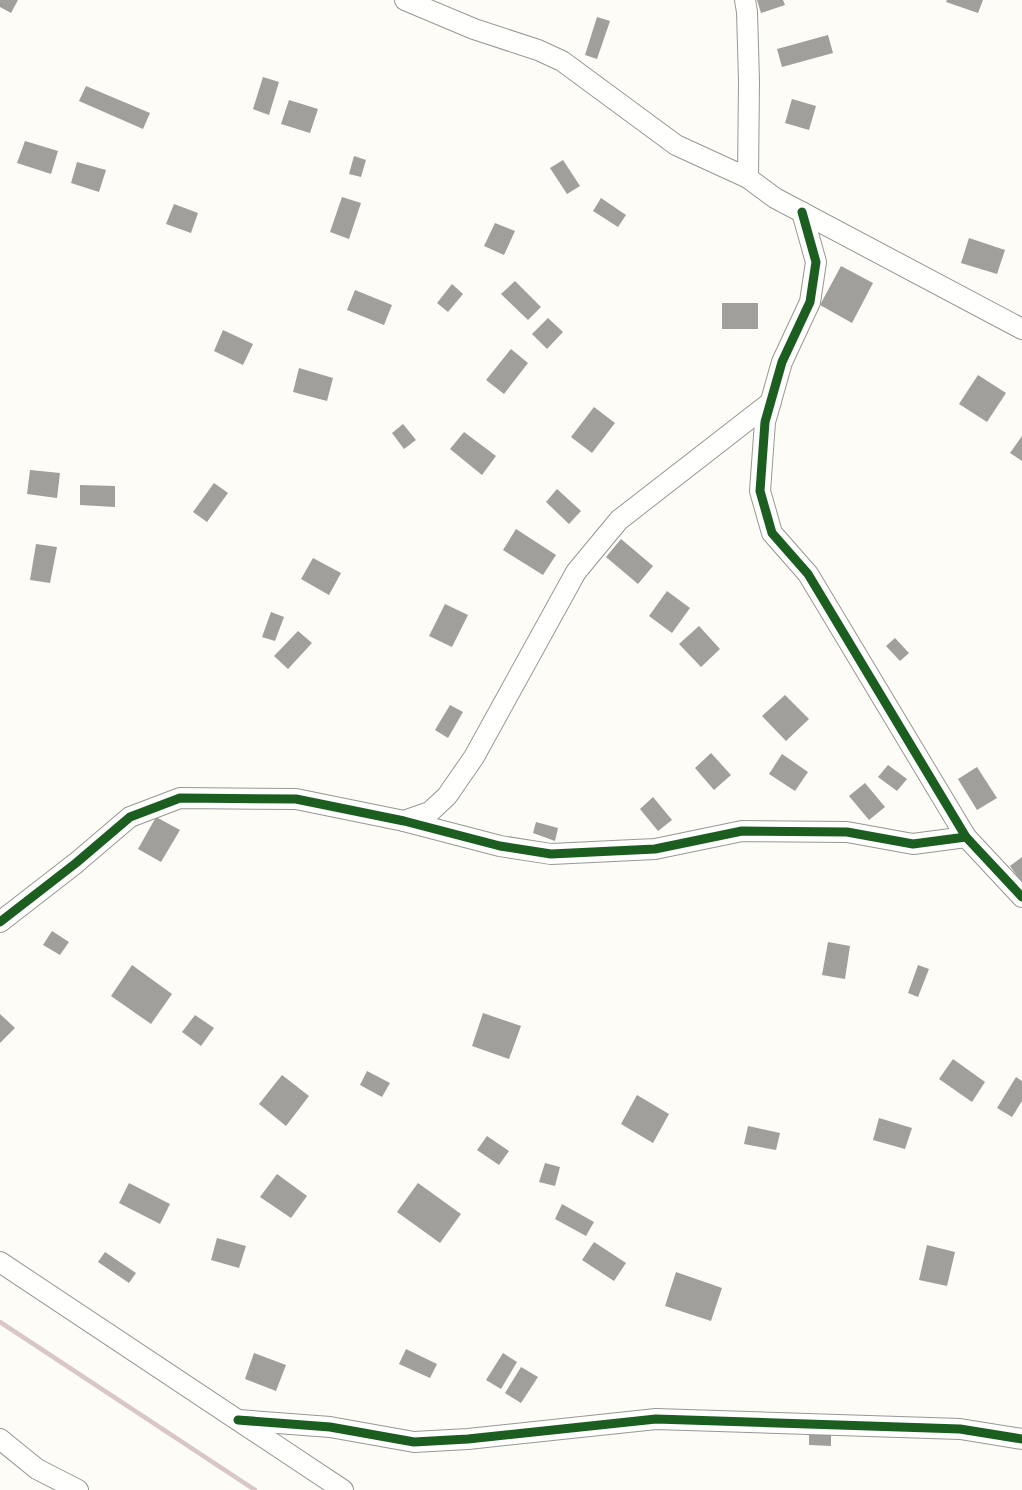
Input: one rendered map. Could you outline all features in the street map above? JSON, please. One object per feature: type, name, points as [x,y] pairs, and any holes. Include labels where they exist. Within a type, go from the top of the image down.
[{"type":"street","points":[[405,0],[474,29],[538,50],[562,61],[676,146],[748,178],[775,198],[1022,329]]},
{"type":"street","points":[[745,0],[749,81],[748,178]]},
{"type":"street","points":[[801,212],[816,262],[810,302],[782,362],[765,422],[760,491],[772,533],[807,574],[966,837],[1022,897]]},
{"type":"street","points":[[404,820],[430,812],[454,786],[474,757],[576,572],[619,520],[771,402]]},
{"type":"street","points":[[0,922],[76,863],[130,817],[180,798],[296,799],[404,820],[500,846],[551,854],[655,849],[742,831],[847,832],[913,844],[966,837]]},
{"type":"street","points":[[0,1262],[343,1490]]},
{"type":"street","points":[[238,1420],[330,1427],[414,1442],[468,1439],[656,1419],[960,1429],[1022,1439]]},
{"type":"street","points":[[0,1439],[37,1469],[78,1490]]},
{"type":"building","points":[[0,0],[18,0],[11,13],[0,7]]},
{"type":"building","points":[[757,0],[783,0],[785,5],[761,13]]},
{"type":"building","points":[[947,0],[983,0],[978,13],[946,2]]},
{"type":"building","points":[[597,17],[610,21],[597,59],[585,55]]},
{"type":"building","points":[[828,35],[833,53],[782,67],[777,49]]},
{"type":"building","points":[[263,77],[279,82],[269,115],[253,109]]},
{"type":"building","points":[[86,86],[150,113],[143,129],[79,101]]},
{"type":"building","points":[[792,99],[816,106],[809,130],[785,123]]},
{"type":"building","points":[[289,100],[318,109],[310,133],[281,124]]},
{"type":"building","points":[[25,141],[58,151],[51,174],[17,163]]},
{"type":"building","points":[[354,156],[366,160],[361,177],[349,174]]},
{"type":"building","points":[[563,160],[580,186],[567,194],[550,168]]},
{"type":"building","points":[[77,162],[106,170],[99,192],[71,183]]},
{"type":"building","points":[[342,197],[361,203],[349,239],[330,232]]},
{"type":"building","points":[[601,198],[626,215],[618,227],[593,211]]},
{"type":"building","points":[[174,204],[198,213],[191,233],[166,224]]},
{"type":"building","points":[[495,223],[515,231],[504,255],[484,246]]},
{"type":"building","points":[[969,238],[1005,250],[997,274],[961,263]]},
{"type":"building","points":[[841,266],[873,283],[852,323],[820,305]]},
{"type":"building","points":[[515,281],[541,307],[528,320],[501,294]]},
{"type":"building","points":[[452,284],[463,294],[448,312],[437,303]]},
{"type":"building","points":[[355,290],[392,305],[384,325],[347,310]]},
{"type":"building","points":[[722,303],[758,303],[758,329],[722,329]]},
{"type":"building","points":[[548,318],[563,332],[547,349],[532,334]]},
{"type":"building","points":[[223,330],[253,344],[243,365],[214,351]]},
{"type":"building","points":[[511,349],[528,363],[504,394],[486,380]]},
{"type":"building","points":[[299,368],[333,378],[327,401],[293,392]]},
{"type":"building","points":[[978,375],[1006,393],[987,422],[959,404]]},
{"type":"building","points":[[594,407],[615,423],[592,453],[571,437]]},
{"type":"building","points":[[403,424],[416,440],[404,449],[392,433]]},
{"type":"building","points":[[464,432],[496,456],[482,475],[450,449]]},
{"type":"building","points":[[1022,436],[1022,461],[1010,453]]},
{"type":"building","points":[[30,470],[60,473],[57,498],[27,494]]},
{"type":"building","points":[[214,483],[228,493],[207,522],[193,512]]},
{"type":"building","points":[[80,485],[115,486],[115,507],[80,505]]},
{"type":"building","points":[[557,489],[581,511],[569,524],[546,502]]},
{"type":"building","points":[[516,529],[556,555],[543,575],[503,550]]},
{"type":"building","points":[[621,539],[653,566],[638,584],[606,557]]},
{"type":"building","points":[[36,544],[57,547],[50,583],[30,580]]},
{"type":"building","points":[[313,558],[341,573],[329,595],[301,579]]},
{"type":"building","points":[[667,591],[690,608],[672,633],[649,616]]},
{"type":"building","points":[[445,604],[468,615],[452,647],[429,636]]},
{"type":"building","points":[[271,612],[284,617],[275,641],[262,637]]},
{"type":"building","points":[[699,626],[720,649],[701,667],[679,644]]},
{"type":"building","points":[[298,631],[312,643],[288,669],[274,656]]},
{"type":"building","points":[[895,638],[909,653],[900,661],[886,646]]},
{"type":"building","points":[[785,695],[809,719],[786,741],[762,716]]},
{"type":"building","points":[[450,705],[463,712],[448,738],[435,730]]},
{"type":"building","points":[[711,753],[731,775],[714,790],[695,768]]},
{"type":"building","points":[[782,754],[808,772],[795,791],[769,774]]},
{"type":"building","points":[[888,765],[907,779],[897,791],[878,777]]},
{"type":"building","points":[[977,767],[997,798],[977,810],[958,779]]},
{"type":"building","points":[[865,783],[885,807],[869,820],[849,796]]},
{"type":"building","points":[[653,797],[672,820],[658,831],[640,809]]},
{"type":"building","points":[[156,817],[180,830],[161,862],[138,849]]},
{"type":"building","points":[[536,822],[558,828],[555,841],[533,833]]},
{"type":"building","points":[[1022,857],[1022,883],[1010,866]]},
{"type":"building","points":[[52,931],[69,942],[60,955],[43,945]]},
{"type":"building","points":[[828,942],[850,946],[845,979],[822,975]]},
{"type":"building","points":[[132,965],[172,994],[151,1024],[111,996]]},
{"type":"building","points":[[918,965],[929,969],[918,997],[908,993]]},
{"type":"building","points":[[483,1013],[521,1026],[509,1059],[472,1046]]},
{"type":"building","points":[[0,1014],[15,1028],[0,1043]]},
{"type":"building","points":[[195,1015],[214,1028],[201,1046],[182,1032]]},
{"type":"building","points":[[953,1059],[985,1082],[972,1102],[939,1079]]},
{"type":"building","points":[[367,1071],[390,1083],[382,1097],[360,1085]]},
{"type":"building","points":[[282,1075],[309,1096],[286,1126],[259,1104]]},
{"type":"building","points":[[1016,1077],[1022,1081],[1022,1101],[1012,1117],[997,1108]]},
{"type":"building","points":[[637,1095],[669,1114],[653,1143],[621,1124]]},
{"type":"building","points":[[879,1118],[912,1128],[905,1149],[873,1140]]},
{"type":"building","points":[[748,1126],[780,1133],[776,1150],[744,1144]]},
{"type":"building","points":[[487,1136],[509,1151],[499,1165],[477,1150]]},
{"type":"building","points":[[545,1163],[560,1167],[555,1186],[539,1182]]},
{"type":"building","points":[[277,1174],[307,1196],[291,1218],[260,1197]]},
{"type":"building","points":[[129,1183],[170,1204],[160,1224],[119,1203]]},
{"type":"building","points":[[418,1183],[461,1214],[440,1243],[397,1212]]},
{"type":"building","points":[[562,1204],[594,1222],[586,1236],[555,1219]]},
{"type":"building","points":[[217,1238],[246,1246],[239,1268],[211,1260]]},
{"type":"building","points":[[594,1242],[626,1263],[614,1281],[582,1260]]},
{"type":"building","points":[[927,1245],[955,1252],[947,1286],[919,1280]]},
{"type":"building","points":[[105,1252],[136,1273],[129,1283],[98,1262]]},
{"type":"building","points":[[676,1272],[722,1288],[711,1321],[665,1306]]},
{"type":"building","points":[[406,1349],[437,1364],[430,1378],[399,1364]]},
{"type":"building","points":[[254,1353],[286,1365],[276,1391],[245,1379]]},
{"type":"building","points":[[503,1353],[517,1362],[501,1389],[486,1380]]},
{"type":"building","points":[[521,1367],[538,1377],[521,1403],[505,1393]]},
{"type":"building","points":[[809,1432],[831,1433],[831,1446],[809,1445]]},
{"type":"railway","points":[[0,1322],[255,1490]]},
{"type":"cycle path","points":[[802,212],[816,262],[810,302],[782,362],[765,422],[760,491],[772,533],[808,574],[966,837],[1022,897]]},
{"type":"cycle path","points":[[0,922],[76,863],[130,817],[180,798],[296,799],[404,821],[500,846],[551,854],[655,849],[742,831],[847,832],[913,844],[966,837]]},
{"type":"cycle path","points":[[238,1420],[330,1427],[414,1442],[468,1439],[656,1419],[960,1429],[1022,1439]]}]
